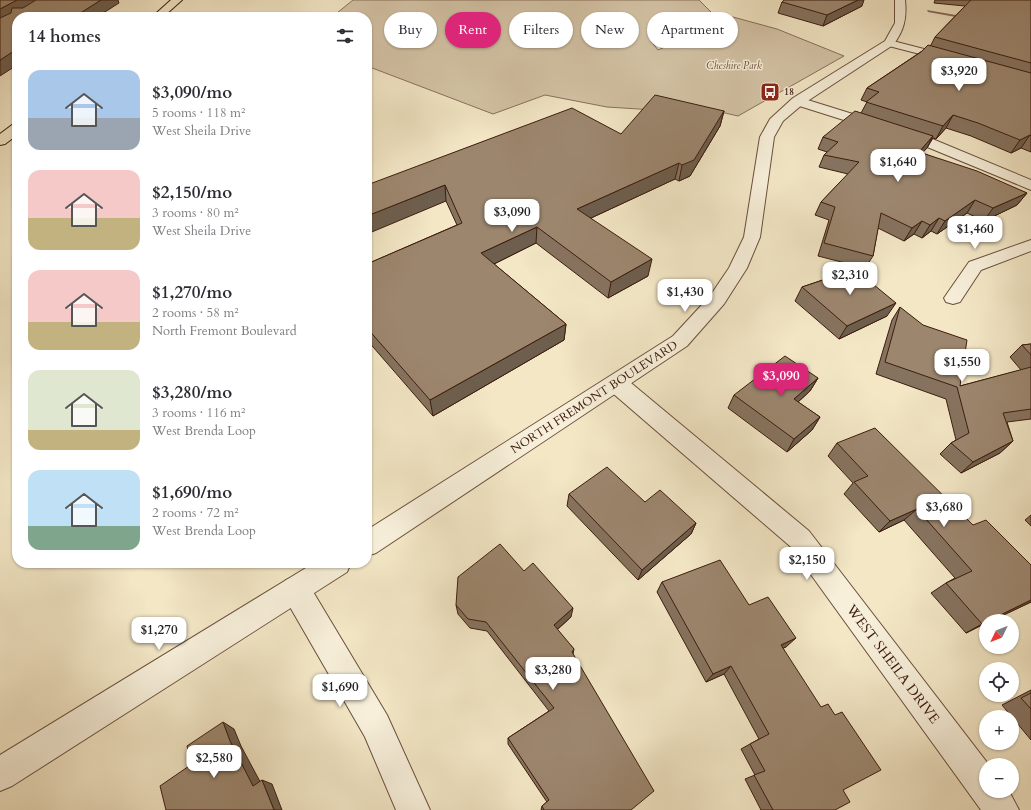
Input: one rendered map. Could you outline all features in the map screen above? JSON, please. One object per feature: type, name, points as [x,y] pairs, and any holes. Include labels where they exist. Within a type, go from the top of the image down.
[{"type":"main road","points":[[163,12],[177,0]]},
{"type":"main road","points":[[0,141],[12,132]]},
{"type":"street","name":"NORTH FREMONT BOULEVARD","points":[[372,541],[617,384],[680,341],[717,300],[738,268],[752,237],[767,137],[777,119],[798,101],[888,43],[898,32],[900,26],[900,0]]},
{"type":"street","points":[[888,43],[960,61]]},
{"type":"street","points":[[798,101],[925,142],[1031,185]]},
{"type":"street","points":[[953,298],[975,266],[1031,245]]},
{"type":"street","name":"WEST SHEILA DRIVE","points":[[617,384],[800,540],[979,779]]},
{"type":"street","points":[[0,774],[330,568]]},
{"type":"street","points":[[296,590],[376,726],[412,810]]},
{"type":"street","name":"WEST SHEILA DRIVE","points":[[993,798],[1002,810]]},
{"type":"green space","name":"Cheshire Park","points":[[353,0],[699,0],[711,12],[647,12],[647,48],[656,48],[658,50],[663,48],[738,48],[738,18],[777,29],[844,56],[738,116],[673,101],[655,110],[607,107],[545,95],[493,114],[372,68],[372,12],[338,12]]},
{"type":"building","points":[[0,0],[17,0],[0,9]]},
{"type":"building","points":[[36,0],[101,0],[82,12],[12,12],[12,52],[0,60],[0,18],[11,13],[12,8],[23,8]]},
{"type":"building","points":[[784,0],[858,0],[827,15],[782,2]]},
{"type":"building","points":[[971,0],[1031,0],[1031,63],[935,37]]},
{"type":"building","points":[[928,45],[1031,73],[1031,136],[1030,135],[1020,140],[978,123],[953,115],[943,126],[866,102],[879,92],[867,88],[921,52]]},
{"type":"building","points":[[655,95],[724,111],[694,160],[682,165],[679,163],[577,209],[652,259],[611,282],[537,227],[481,253],[566,324],[430,400],[372,334],[372,262],[462,223],[445,185],[372,214],[372,183],[572,108],[621,134]]},
{"type":"building","points":[[855,111],[933,136],[919,152],[977,171],[1027,193],[993,208],[975,200],[945,221],[939,218],[930,225],[922,221],[912,228],[881,213],[873,256],[824,243],[835,207],[821,202],[859,162],[824,155],[838,142],[823,137]]},
{"type":"building","points":[[871,264],[868,280],[896,303],[847,326],[802,287]]},
{"type":"building","points":[[900,307],[923,325],[967,340],[960,386],[1031,367],[1031,409],[1003,413],[1013,441],[973,462],[951,443],[969,433],[957,387],[885,362]]},
{"type":"building","points":[[1031,344],[1031,355],[1022,345]]},
{"type":"building","points":[[785,356],[818,378],[794,399],[820,417],[794,439],[734,395]]},
{"type":"building","points":[[875,428],[973,525],[986,520],[1031,565],[1031,600],[1002,614],[979,614],[979,621],[946,583],[972,571],[917,509],[890,521],[854,482],[868,476],[837,443]]},
{"type":"building","points":[[607,467],[645,502],[660,490],[696,523],[642,570],[569,494]]},
{"type":"building","points":[[500,544],[524,571],[533,563],[573,608],[554,625],[574,649],[572,652],[654,791],[631,810],[544,810],[542,806],[549,800],[508,738],[554,708],[486,622],[468,619],[456,605],[458,577]]},
{"type":"building","points":[[720,560],[749,605],[768,597],[796,638],[781,645],[821,707],[828,704],[835,715],[842,712],[881,770],[843,790],[850,802],[835,810],[773,810],[754,775],[765,771],[750,744],[769,734],[731,666],[713,674],[662,582]]},
{"type":"building","points":[[1031,693],[1031,709],[1021,698]]},
{"type":"building","points":[[223,722],[230,741],[253,786],[262,780],[274,810],[166,810],[160,786],[192,764],[187,746]]},
{"type":"waterway","points":[[928,11],[967,18]]},
{"type":"place","name":"18","points":[[770,92]]}]
